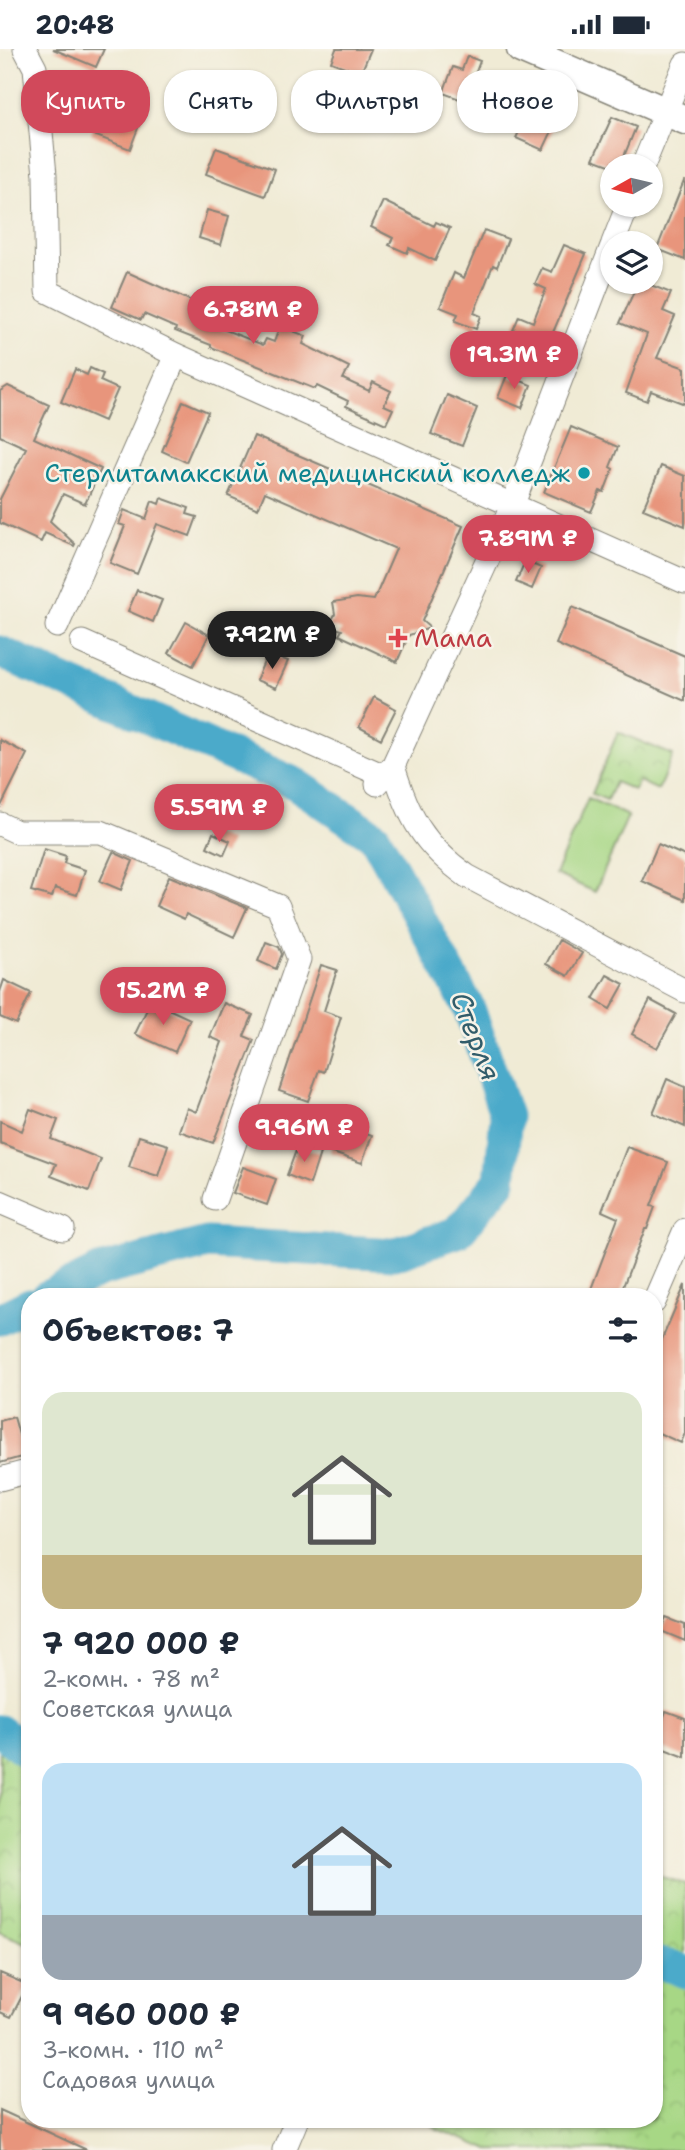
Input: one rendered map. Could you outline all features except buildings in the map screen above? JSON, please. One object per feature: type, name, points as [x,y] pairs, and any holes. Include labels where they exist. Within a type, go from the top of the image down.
[{"type":"main road","points":[[521,49],[675,116]]},
{"type":"street","points":[[25,49],[35,68],[45,175],[47,291],[176,355],[685,582]]},
{"type":"street","points":[[651,154],[675,116],[685,64]]},
{"type":"street","points":[[384,775],[513,504],[600,278]]},
{"type":"street","points":[[57,626],[176,355]]},
{"type":"street","points":[[82,642],[384,775],[435,850],[451,865],[685,991]]},
{"type":"street","points":[[6,832],[101,832],[278,905],[299,959],[215,1199]]},
{"type":"street","points":[[0,1202],[63,1229]]},
{"type":"street","points":[[660,1288],[685,1230]]},
{"type":"street","points":[[0,1479],[21,1473]]},
{"type":"street","points":[[284,2150],[294,2128]]},
{"type":"green space","points":[[618,732],[673,755],[658,790],[639,781],[634,790],[615,782],[607,800],[592,794]]},
{"type":"green space","points":[[588,798],[628,816],[595,892],[555,874]]},
{"type":"green space","points":[[0,1743],[21,1758],[21,1941],[0,1932]]},
{"type":"green space","points":[[663,1877],[685,1884],[685,1961],[663,1955]]},
{"type":"green space","points":[[663,1976],[685,1983],[685,2150],[490,2150],[437,2129],[663,2128]]},
{"type":"waterway","name":"Стерля","points":[[0,652],[296,784],[375,837],[469,1008],[506,1116],[500,1181],[458,1232],[394,1254],[207,1243],[99,1271],[64,1288]]},
{"type":"waterway","name":"Стерля","points":[[0,1319],[21,1308]]},
{"type":"waterway","name":"Стерля","points":[[0,1731],[21,1747]]},
{"type":"waterway","name":"Стерля","points":[[663,1965],[685,1972]]},
{"type":"place","name":"Стерлитамакский медицинский колледж","points":[[584,473]]},
{"type":"place","name":"Мама","points":[[398,638]]}]
